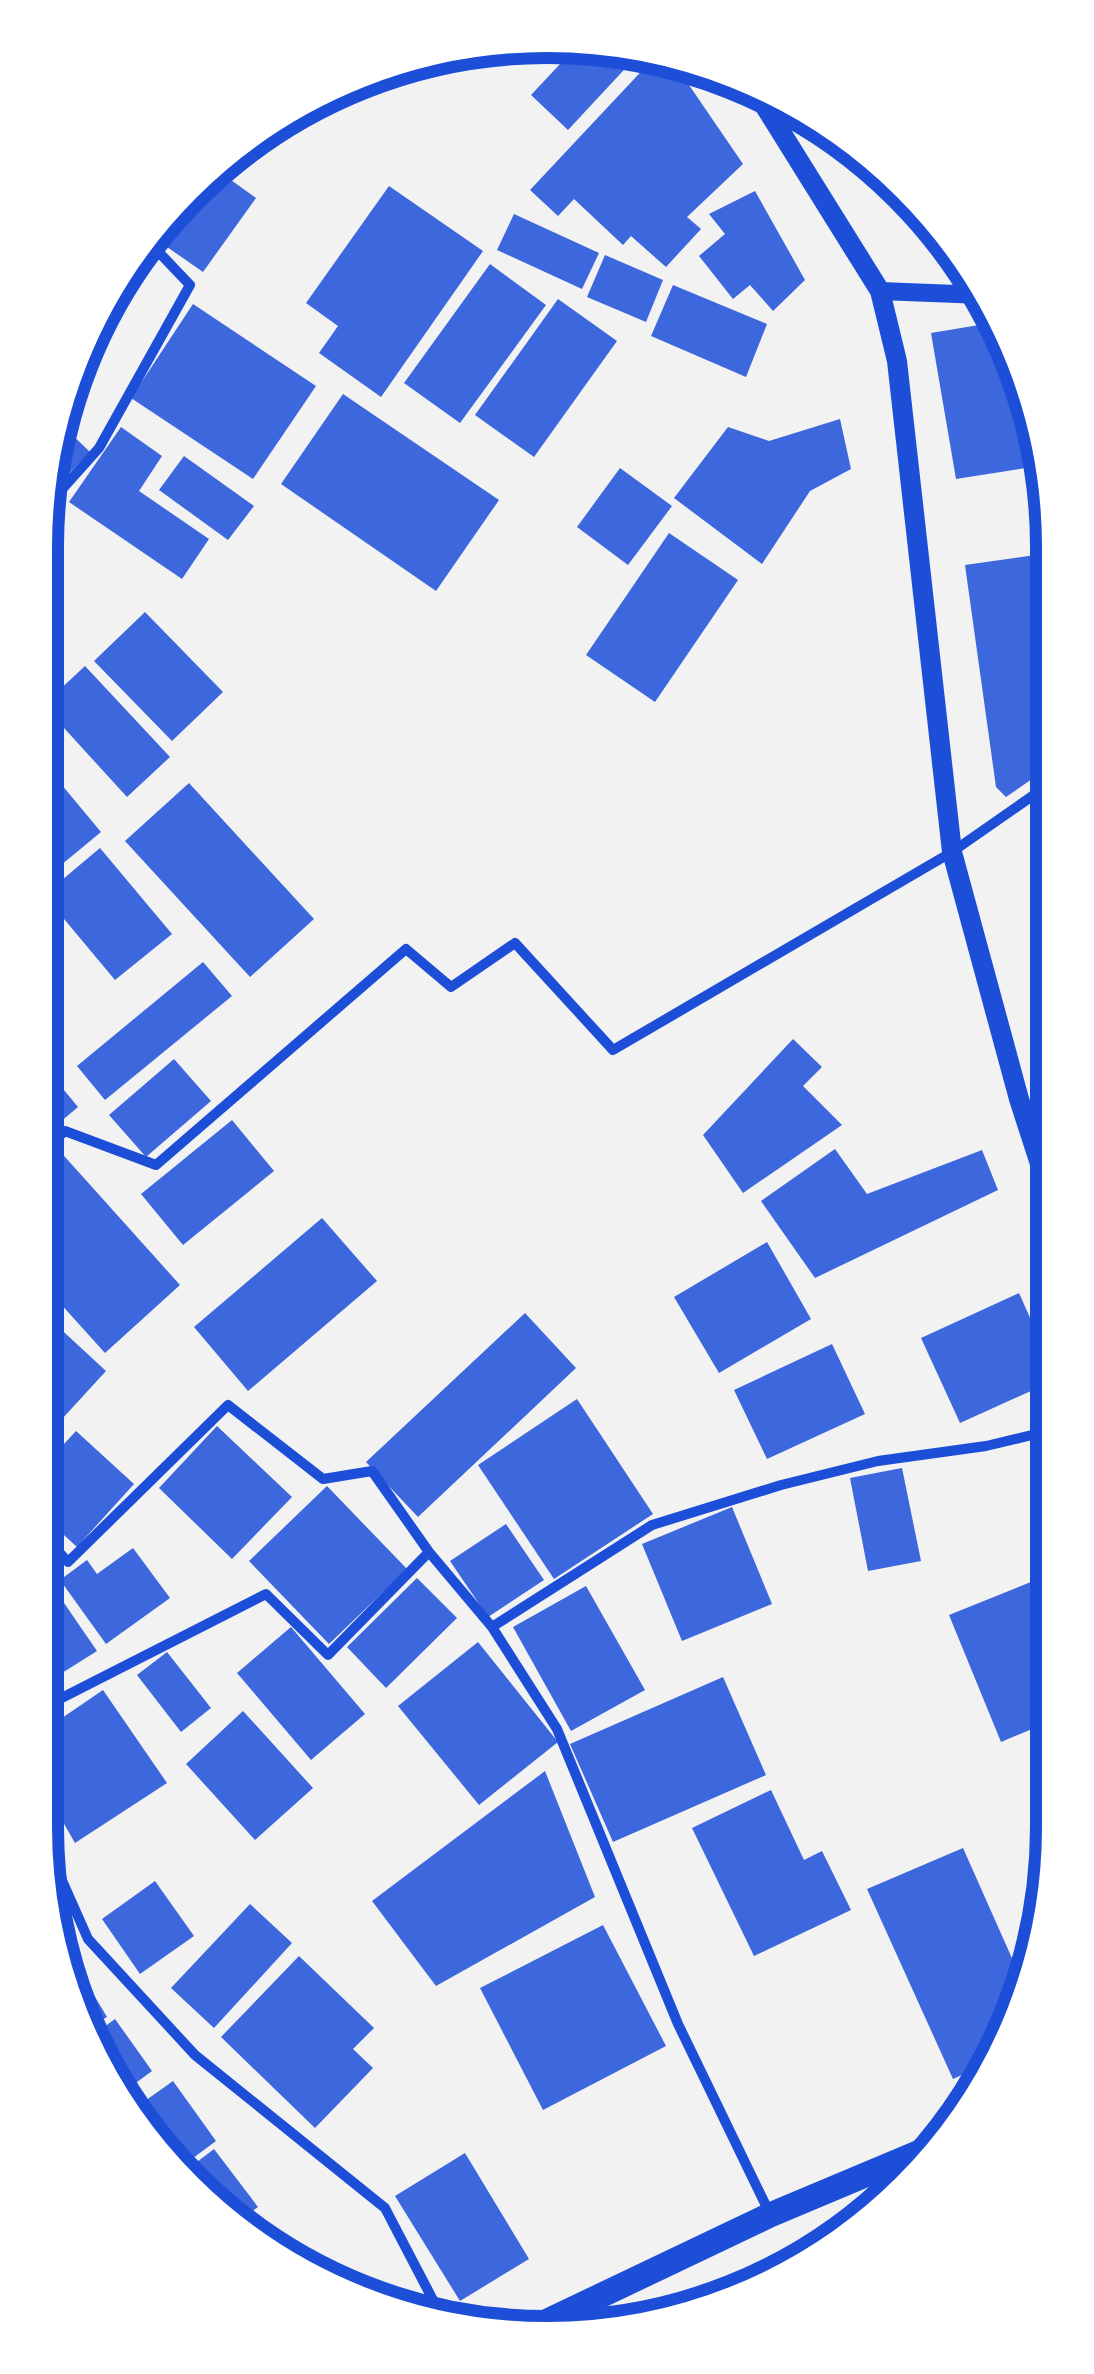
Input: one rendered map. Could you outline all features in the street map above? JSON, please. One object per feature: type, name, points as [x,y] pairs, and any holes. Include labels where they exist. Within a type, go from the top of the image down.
[{"type":"main road","points":[[767,110],[880,291],[897,361],[952,852],[1036,1152]]},
{"type":"main road","points":[[559,2316],[770,2214],[909,2157]]},
{"type":"street","points":[[61,490],[99,448],[190,285],[158,250]]},
{"type":"street","points":[[880,291],[966,294]]},
{"type":"street","points":[[58,1137],[65,1131],[156,1165],[406,948],[451,986],[515,943],[613,1050],[952,852],[1036,793]]},
{"type":"street","points":[[58,1551],[68,1562],[228,1405],[323,1480],[372,1471],[428,1552],[492,1626],[556,1729],[678,2024],[770,2214]]},
{"type":"street","points":[[492,1626],[652,1524],[878,1461],[986,1446],[1036,1434]]},
{"type":"street","points":[[58,1699],[266,1594],[328,1655],[428,1552]]},
{"type":"street","points":[[61,1878],[88,1939],[195,2055],[385,2208],[435,2303]]},
{"type":"building","points":[[556,58],[629,65],[568,130],[531,95],[561,63]]},
{"type":"building","points":[[645,68],[683,77],[743,164],[687,217],[701,229],[666,267],[631,236],[623,245],[574,199],[558,216],[530,190]]},
{"type":"building","points":[[227,177],[256,198],[203,272],[163,244]]},
{"type":"building","points":[[389,186],[483,251],[381,397],[319,353],[338,326],[306,303]]},
{"type":"building","points":[[755,191],[805,280],[773,311],[750,285],[733,299],[699,256],[725,234],[709,214]]},
{"type":"building","points":[[514,214],[599,253],[582,289],[497,250]]},
{"type":"building","points":[[605,255],[663,280],[646,322],[587,297]]},
{"type":"building","points":[[490,264],[546,305],[460,423],[404,383]]},
{"type":"building","points":[[673,285],[767,324],[746,377],[651,336]]},
{"type":"building","points":[[558,299],[617,341],[534,457],[475,415]]},
{"type":"building","points":[[193,304],[316,386],[253,479],[131,398]]},
{"type":"building","points":[[983,324],[1011,390],[1029,467],[956,479],[931,333]]},
{"type":"building","points":[[343,394],[499,500],[436,591],[281,484]]},
{"type":"building","points":[[840,419],[851,469],[810,491],[762,564],[674,498],[728,427],[769,441]]},
{"type":"building","points":[[121,427],[162,456],[139,491],[209,539],[182,579],[69,502]]},
{"type":"building","points":[[71,434],[90,452],[62,480]]},
{"type":"building","points":[[184,456],[254,506],[228,540],[159,490]]},
{"type":"building","points":[[620,468],[672,506],[628,565],[577,527]]},
{"type":"building","points":[[669,533],[738,580],[655,702],[586,655]]},
{"type":"building","points":[[1036,555],[1036,776],[1006,797],[996,787],[965,565]]},
{"type":"building","points":[[145,612],[223,692],[172,741],[94,661]]},
{"type":"building","points":[[85,666],[170,757],[127,797],[58,721],[58,691]]},
{"type":"building","points":[[58,780],[101,832],[58,868]]},
{"type":"building","points":[[189,783],[314,919],[250,977],[125,841]]},
{"type":"building","points":[[100,848],[172,934],[115,980],[58,912],[58,883]]},
{"type":"building","points":[[203,962],[232,996],[105,1100],[77,1066]]},
{"type":"building","points":[[793,1039],[822,1067],[803,1086],[842,1125],[743,1193],[703,1135]]},
{"type":"building","points":[[174,1059],[211,1101],[146,1157],[109,1115]]},
{"type":"building","points":[[58,1083],[78,1107],[58,1124]]},
{"type":"building","points":[[232,1120],[274,1171],[183,1245],[141,1194]]},
{"type":"building","points":[[58,1149],[180,1285],[105,1353],[58,1301]]},
{"type":"building","points":[[835,1149],[867,1194],[982,1150],[998,1190],[815,1278],[761,1201]]},
{"type":"building","points":[[322,1218],[377,1281],[248,1391],[194,1327]]},
{"type":"building","points":[[767,1242],[811,1319],[719,1373],[674,1297]]},
{"type":"building","points":[[1019,1293],[1036,1331],[1036,1389],[960,1423],[921,1338]]},
{"type":"building","points":[[525,1313],[576,1368],[418,1517],[366,1462]]},
{"type":"building","points":[[58,1327],[106,1371],[58,1423]]},
{"type":"building","points":[[832,1344],[865,1414],[767,1459],[734,1390]]},
{"type":"building","points":[[577,1399],[653,1514],[554,1579],[478,1465]]},
{"type":"building","points":[[217,1426],[292,1497],[232,1559],[159,1488]]},
{"type":"building","points":[[76,1431],[134,1484],[77,1547],[58,1530],[58,1450]]},
{"type":"building","points":[[902,1468],[921,1561],[868,1571],[850,1478]]},
{"type":"building","points":[[327,1486],[407,1569],[329,1644],[249,1561]]},
{"type":"building","points":[[732,1507],[772,1604],[682,1641],[642,1544]]},
{"type":"building","points":[[506,1524],[544,1580],[488,1617],[450,1561]]},
{"type":"building","points":[[133,1548],[170,1598],[106,1644],[60,1580],[87,1560],[97,1574]]},
{"type":"building","points":[[417,1578],[457,1618],[386,1688],[347,1647]]},
{"type":"building","points":[[1036,1580],[1036,1727],[1001,1742],[949,1615]]},
{"type":"building","points":[[586,1586],[645,1690],[571,1731],[513,1627]]},
{"type":"building","points":[[58,1594],[97,1651],[62,1673],[58,1667]]},
{"type":"building","points":[[291,1627],[365,1714],[311,1760],[237,1673]]},
{"type":"building","points":[[478,1642],[558,1742],[479,1805],[398,1706]]},
{"type":"building","points":[[167,1652],[211,1708],[181,1732],[137,1675]]},
{"type":"building","points":[[723,1677],[766,1775],[613,1842],[570,1744]]},
{"type":"building","points":[[103,1690],[167,1783],[75,1843],[58,1813],[58,1721]]},
{"type":"building","points":[[243,1711],[313,1788],[255,1840],[186,1764]]},
{"type":"building","points":[[545,1771],[595,1897],[436,1986],[372,1901]]},
{"type":"building","points":[[771,1790],[804,1860],[822,1851],[851,1910],[754,1956],[692,1828]]},
{"type":"building","points":[[963,1848],[1016,1967],[972,2071],[953,2079],[867,1889]]},
{"type":"building","points":[[155,1881],[194,1936],[140,1974],[102,1919]]},
{"type":"building","points":[[250,1904],[292,1943],[214,2028],[171,1988]]},
{"type":"building","points":[[603,1925],[666,2046],[543,2110],[480,1988]]},
{"type":"building","points":[[299,1956],[374,2028],[353,2049],[373,2068],[315,2128],[221,2037]]},
{"type":"building","points":[[79,1970],[107,2017],[99,2022]]},
{"type":"building","points":[[115,2019],[152,2071],[132,2086],[101,2029]]},
{"type":"building","points":[[173,2081],[216,2141],[189,2161],[143,2103]]},
{"type":"building","points":[[214,2149],[258,2207],[248,2214],[193,2165]]},
{"type":"building","points":[[465,2153],[529,2259],[460,2301],[395,2196]]}]
